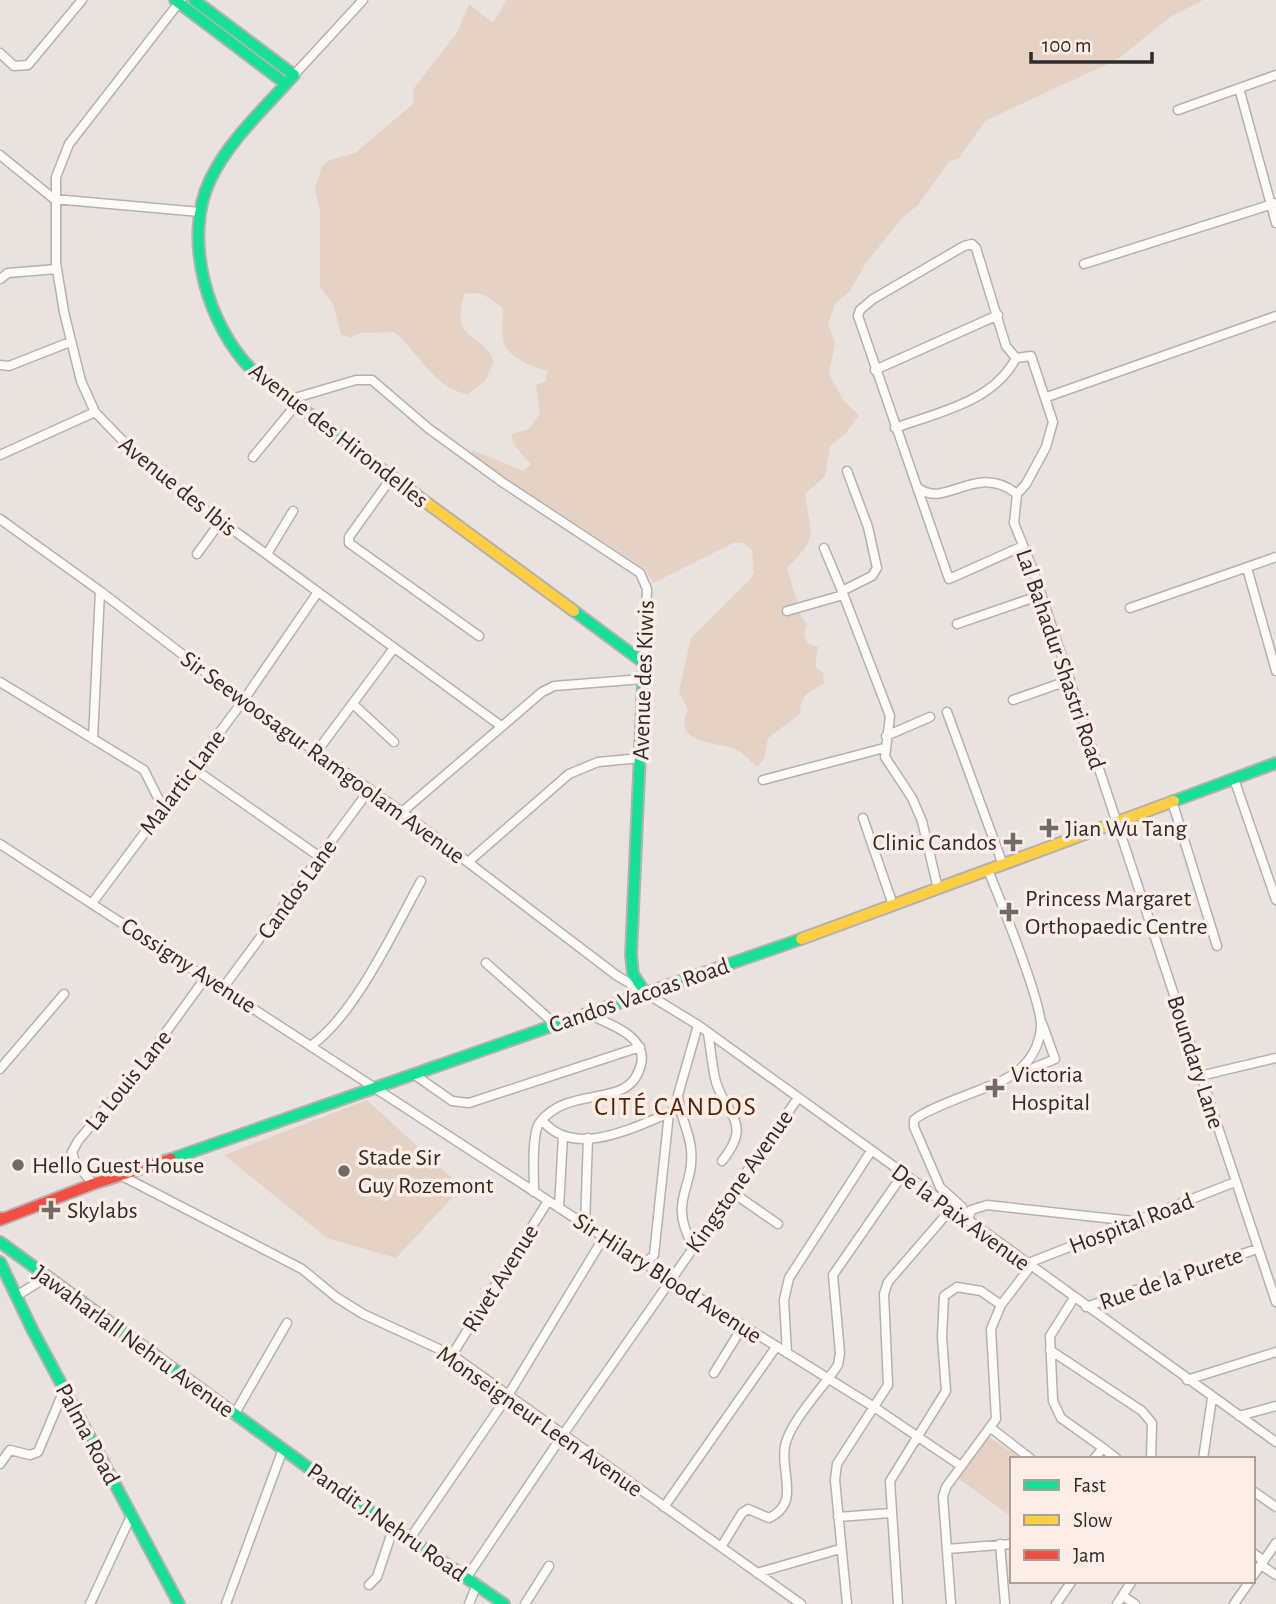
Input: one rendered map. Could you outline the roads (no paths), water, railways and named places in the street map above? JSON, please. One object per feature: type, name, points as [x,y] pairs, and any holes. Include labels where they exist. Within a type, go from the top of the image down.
[{"type":"main road","points":[[194,0],[290,80]]},
{"type":"main road","points":[[178,1],[290,80]]},
{"type":"main road","name":"Avenue des Hirondelles","points":[[290,80],[219,165],[208,182],[200,212],[199,241],[204,271],[222,327],[233,348],[250,369],[291,403],[644,663]]},
{"type":"main road","name":"Avenue des Kiwis","points":[[644,663],[631,955],[634,974],[646,994]]},
{"type":"main road","name":"Candos Vacoas Road","points":[[2,1219],[93,1184],[646,994],[1276,763]]},
{"type":"main road","name":"Jawaharlall Nehru Avenue","points":[[0,1242],[270,1440]]},
{"type":"main road","name":"Palma Road","points":[[0,1262],[64,1390],[179,1604]]},
{"type":"main road","name":"Pandit J.Nehru Road","points":[[270,1440],[504,1604]]},
{"type":"street","points":[[0,53],[15,66],[29,65],[82,0]]},
{"type":"street","name":"Avenue des Hirondelles","points":[[290,80],[363,0]]},
{"type":"street","name":"Avenue des Ibis","points":[[178,1],[69,144],[56,177],[54,199],[57,269],[70,342],[95,412],[150,469],[501,726]]},
{"type":"street","points":[[1178,110],[1276,75]]},
{"type":"street","points":[[1240,88],[1276,223]]},
{"type":"street","points":[[0,155],[54,199],[200,212]]},
{"type":"street","points":[[1084,264],[1273,204]]},
{"type":"street","points":[[1016,358],[1006,346],[976,248],[968,244],[860,310],[859,326],[949,579],[1023,546]]},
{"type":"street","points":[[0,279],[8,273],[57,269]]},
{"type":"street","points":[[875,370],[998,315]]},
{"type":"street","points":[[1047,397],[1276,316]]},
{"type":"street","points":[[0,365],[9,366],[70,342]]},
{"type":"street","points":[[895,428],[970,401],[991,389],[1008,374],[1016,358],[1027,355],[1034,359],[1053,422],[1048,440],[1026,484],[1017,494],[1001,483],[991,481],[935,495],[917,487]]},
{"type":"street","name":"Avenue des Kiwis","points":[[291,403],[356,380],[372,380],[428,428],[502,482],[620,557],[640,573],[647,589],[644,663]]},
{"type":"street","points":[[253,457],[291,403]]},
{"type":"street","points":[[0,455],[95,412]]},
{"type":"street","points":[[787,611],[842,593],[873,576],[877,568],[868,527],[847,471]]},
{"type":"street","points":[[392,477],[349,537],[349,543],[478,636]]},
{"type":"street","name":"Lal Bahadur Shastri Road","points":[[1017,494],[1014,523],[1117,822]]},
{"type":"street","points":[[267,554],[293,512]]},
{"type":"street","name":"Sir Seewoosagur Ramgoolam Avenue","points":[[0,519],[100,591],[243,701],[318,750],[402,811],[616,975],[646,994]]},
{"type":"street","points":[[197,554],[221,521]]},
{"type":"street","points":[[824,548],[885,699],[890,727],[884,748],[889,767],[912,798],[922,821],[938,889]]},
{"type":"street","points":[[1130,608],[1276,557]]},
{"type":"street","points":[[1247,568],[1276,671]]},
{"type":"street","points":[[93,739],[100,591]]},
{"type":"street","name":"Malartic Lane","points":[[93,902],[243,701],[318,592]]},
{"type":"street","points":[[957,624],[1041,595]]},
{"type":"street","points":[[318,750],[394,648]]},
{"type":"street","points":[[402,811],[534,697],[554,686],[643,679]]},
{"type":"street","points":[[1013,700],[1070,680]]},
{"type":"street","points":[[0,682],[144,770],[163,808]]},
{"type":"street","points":[[353,704],[394,742]]},
{"type":"street","points":[[947,712],[1003,865]]},
{"type":"street","points":[[886,736],[930,717]]},
{"type":"street","points":[[763,780],[884,748]]},
{"type":"street","points":[[468,862],[569,774],[598,762],[641,758]]},
{"type":"street","points":[[193,768],[320,858]]},
{"type":"street","points":[[1234,779],[1276,900]]},
{"type":"street","name":"Candos Lane","points":[[223,988],[370,789]]},
{"type":"street","points":[[1172,801],[1217,946]]},
{"type":"street","points":[[863,818],[893,905]]},
{"type":"street","name":"Boundary Lane","points":[[1117,822],[1276,1302]]},
{"type":"street","name":"Cossigny Avenue","points":[[0,844],[377,1088]]},
{"type":"street","points":[[968,1221],[962,1207],[940,1188],[914,1127],[914,1120],[1055,1059],[988,870]]},
{"type":"street","points":[[312,1045],[332,1029],[374,965],[421,881]]},
{"type":"street","points":[[486,963],[555,1024]]},
{"type":"street","name":"La Louis Lane","points":[[93,1184],[75,1162],[72,1152],[78,1141],[145,1061],[206,977]]},
{"type":"street","points":[[0,1069],[64,994]]},
{"type":"street","name":"De la Paix Avenue","points":[[646,994],[698,1026],[1276,1442]]},
{"type":"street","points":[[534,1192],[536,1133],[542,1120],[571,1101],[625,1090],[633,1083],[641,1065],[640,1047],[632,1037],[586,1013]]},
{"type":"street","points":[[1016,1075],[1034,1051],[1041,1020]]},
{"type":"street","points":[[693,1246],[684,1230],[682,1203],[691,1152],[679,1107],[680,1082],[698,1026]]},
{"type":"street","points":[[709,1034],[717,1084],[736,1117],[738,1129],[735,1142],[722,1161]]},
{"type":"street","points":[[415,1075],[452,1101],[469,1103],[640,1047]]},
{"type":"street","points":[[1200,1076],[1276,1058]]},
{"type":"street","name":"Sir Hilary Blood Avenue","points":[[377,1088],[670,1280],[874,1407],[961,1466]]},
{"type":"street","name":"Kingstone Avenue","points":[[469,1604],[472,1581],[562,1436],[798,1098]]},
{"type":"street","points":[[542,1120],[563,1136],[588,1138],[619,1134],[679,1107]]},
{"type":"street","points":[[645,1263],[653,1255],[669,1113]]},
{"type":"street","points":[[559,1208],[563,1136]]},
{"type":"street","points":[[585,1225],[588,1138]]},
{"type":"street","points":[[786,1353],[784,1300],[789,1278],[871,1151]]},
{"type":"street","points":[[721,1547],[742,1513],[748,1509],[769,1518],[781,1513],[787,1502],[786,1443],[838,1365],[840,1353],[833,1275],[903,1174]]},
{"type":"street","name":"Monseigneur Leen Avenue","points":[[122,1176],[302,1269],[336,1297],[363,1314],[452,1355],[507,1397],[801,1604]]},
{"type":"street","name":"Hospital Road","points":[[1028,1266],[1235,1182]]},
{"type":"street","points":[[732,1192],[778,1224]]},
{"type":"street","name":"Rivet Avenue","points":[[452,1355],[548,1201]]},
{"type":"street","points":[[968,1221],[971,1210],[988,1205],[1138,1221]]},
{"type":"street","points":[[846,1604],[840,1549],[837,1464],[888,1385],[884,1307],[888,1282],[951,1209]]},
{"type":"street","points":[[411,1537],[507,1397],[604,1237]]},
{"type":"street","name":"Rue de la Purete","points":[[1086,1307],[1257,1248]]},
{"type":"street","points":[[951,1604],[943,1497],[946,1487],[990,1428],[997,1409],[991,1329],[1001,1305],[1028,1266]]},
{"type":"street","points":[[16,1296],[47,1277]]},
{"type":"street","points":[[898,1604],[890,1481],[946,1391],[942,1337],[944,1296],[957,1287],[981,1291],[1001,1305]]},
{"type":"street","points":[[1074,1298],[1052,1329],[1050,1350],[1053,1401],[1057,1412],[1114,1457]]},
{"type":"street","points":[[234,1415],[287,1324]]},
{"type":"street","points":[[714,1373],[743,1326]]},
{"type":"street","points":[[664,1507],[776,1347]]},
{"type":"street","points":[[1050,1350],[1142,1411],[1152,1423],[1151,1457]]},
{"type":"street","points":[[1187,1380],[1276,1352]]},
{"type":"street","points":[[0,1464],[8,1451],[30,1455],[38,1452],[64,1390]]},
{"type":"street","points":[[1205,1457],[1212,1398]]},
{"type":"street","points":[[1239,1416],[1276,1406]]},
{"type":"street","points":[[990,1428],[1028,1457]]},
{"type":"street","points":[[1096,1457],[1103,1448]]},
{"type":"street","points":[[226,1604],[283,1449]]},
{"type":"street","points":[[1255,1492],[1276,1507]]},
{"type":"street","points":[[838,1517],[891,1513]]},
{"type":"street","points":[[90,1604],[132,1514]]},
{"type":"street","points":[[369,1585],[377,1577],[394,1526]]},
{"type":"street","points":[[1000,1544],[1005,1604]]},
{"type":"street","points":[[947,1549],[1010,1544]]},
{"type":"street","points":[[1255,1573],[1276,1544]]},
{"type":"street","points":[[757,1573],[840,1549]]},
{"type":"street","points":[[1255,1555],[1276,1575]]},
{"type":"street","points":[[525,1604],[549,1566]]},
{"type":"street","points":[[1056,1604],[1071,1583]]},
{"type":"street","points":[[1117,1604],[1130,1583]]},
{"type":"street","points":[[1234,1604],[1249,1583]]},
{"type":"street","points":[[1122,1596],[1135,1604]]},
{"type":"place","name":"Jian Wu Tang","points":[[1049,828]]},
{"type":"place","name":"Clinic Candos","points":[[1013,842]]},
{"type":"place","name":"Princess Margaret Orthopaedic Centre","points":[[1009,912]]},
{"type":"place","name":"Victoria Hospital","points":[[995,1088]]},
{"type":"place","name":"Hello Guest House","points":[[18,1165]]},
{"type":"place","name":"Stade Sir Guy Rozemont","points":[[344,1171]]},
{"type":"place","name":"Skylabs","points":[[51,1210]]},
{"type":"district","name":"CITÉ CANDOS","points":[[676,1106]]}]
